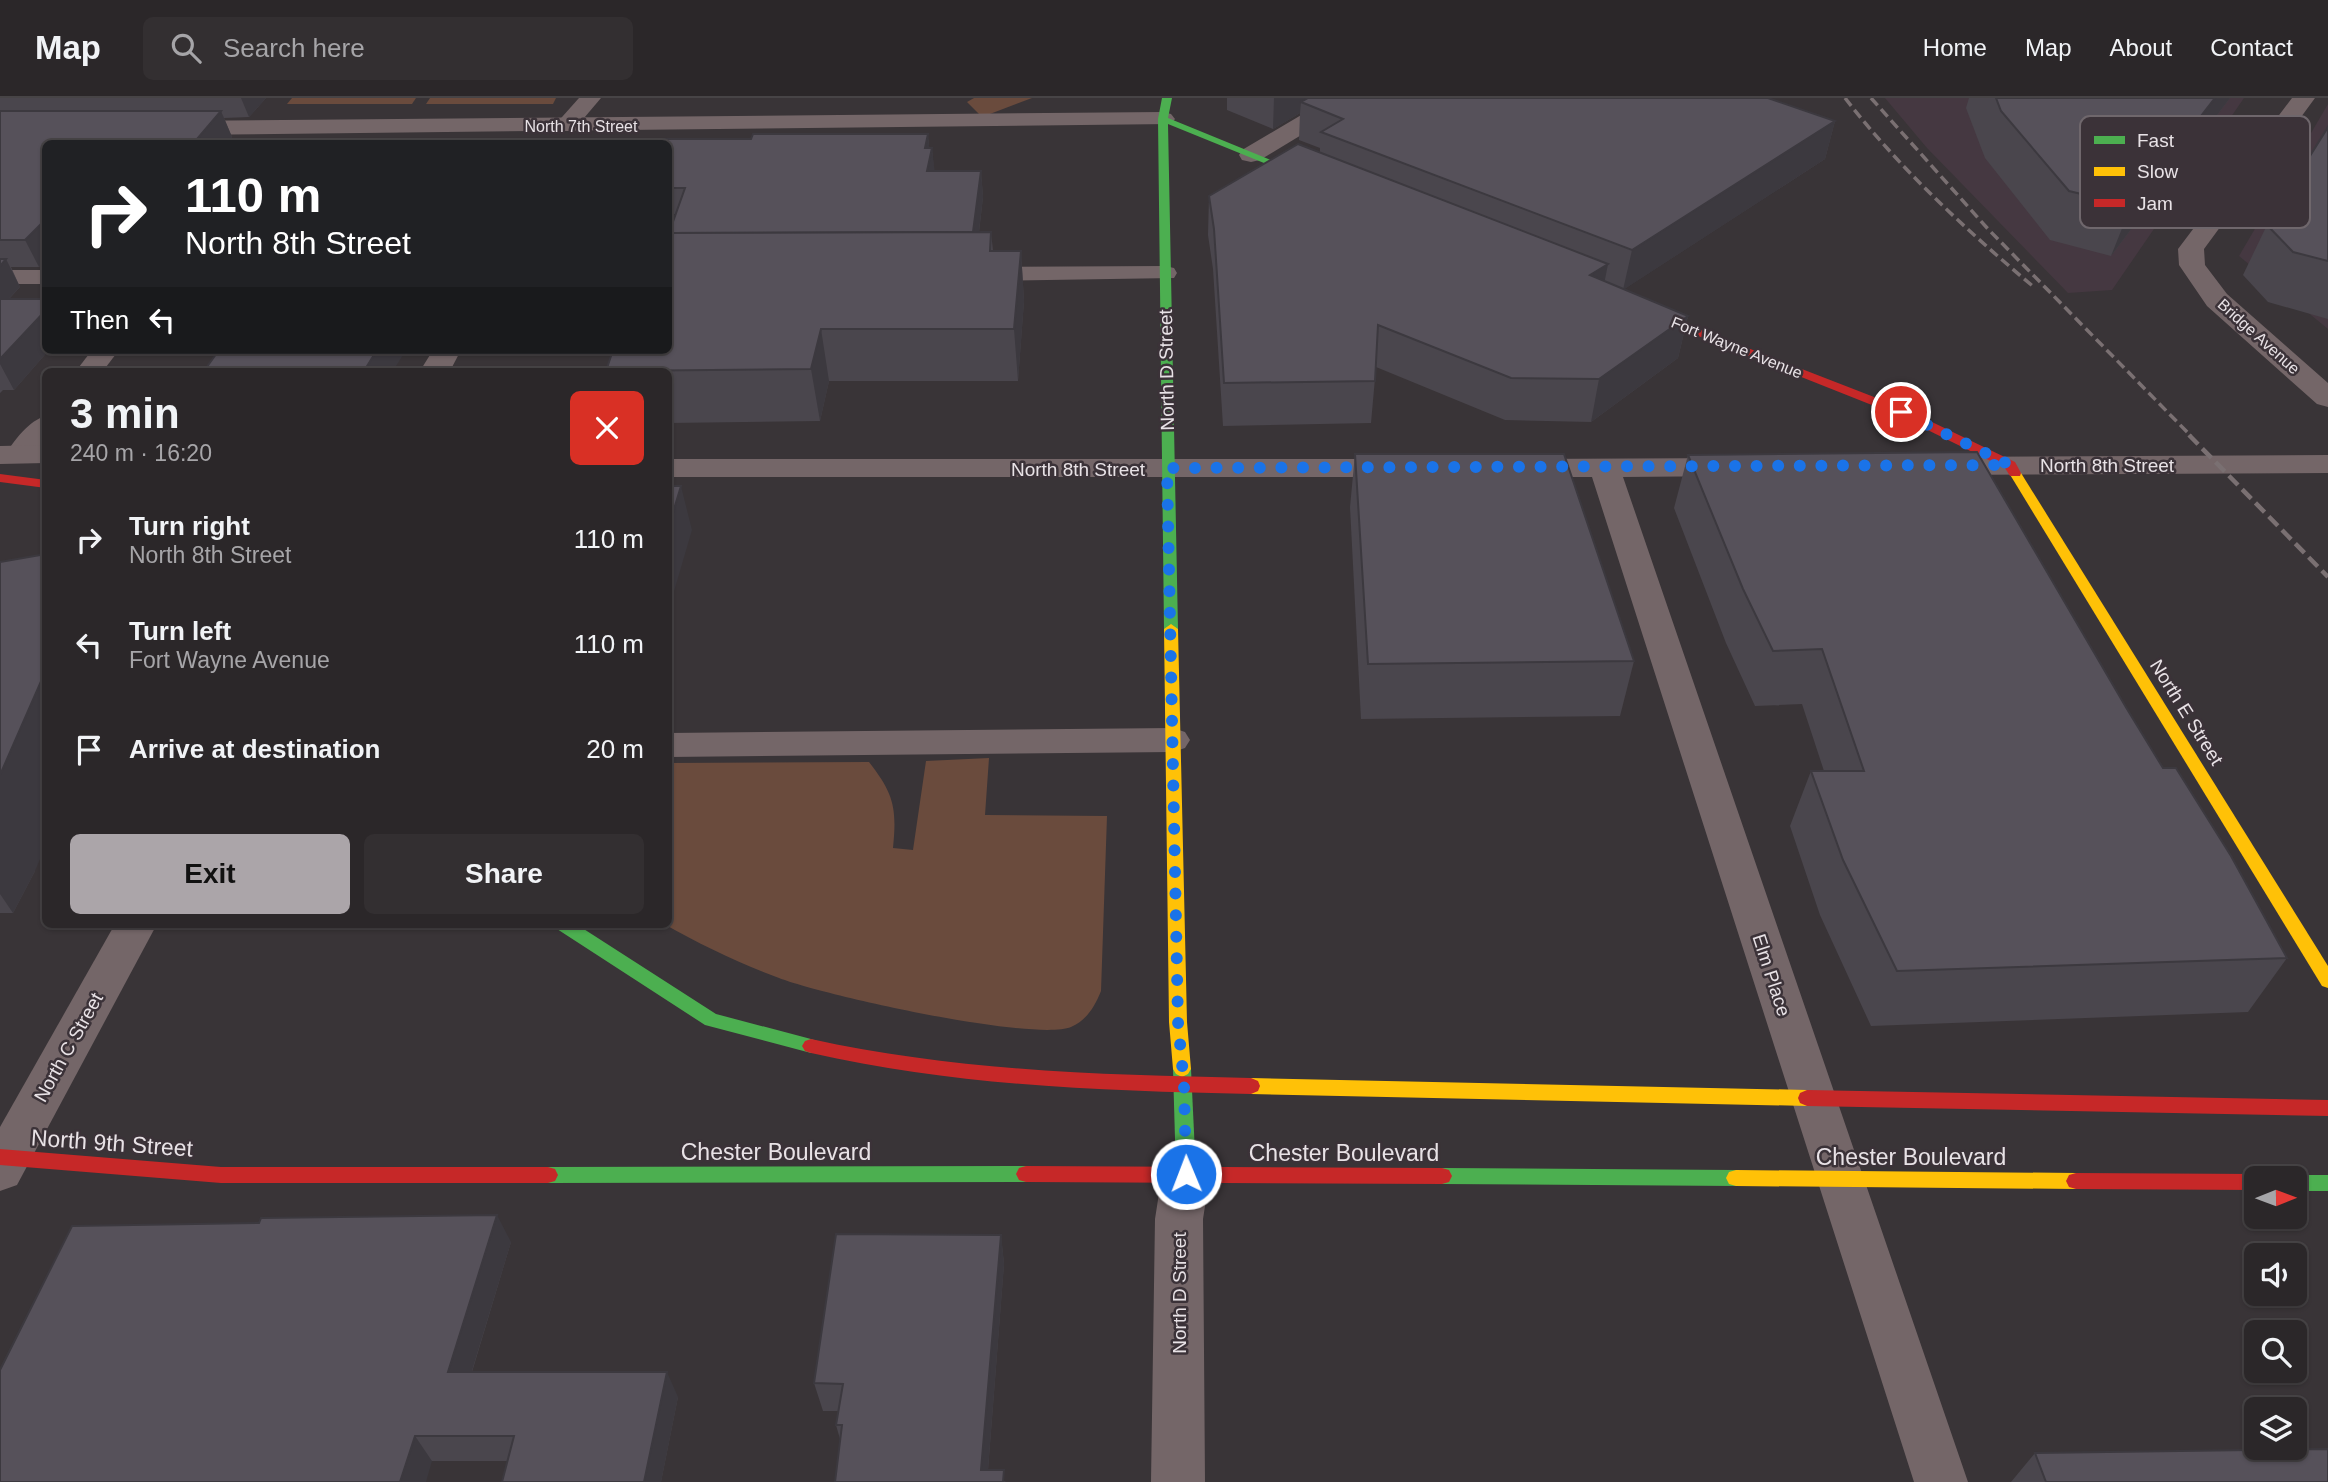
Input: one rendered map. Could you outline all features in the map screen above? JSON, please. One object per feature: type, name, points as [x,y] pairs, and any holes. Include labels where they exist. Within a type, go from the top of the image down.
[{"type":"main road","points":[[1165,109],[1251,155],[1328,185]]},
{"type":"main road","name":"North D Street","points":[[1165,109],[1172,740],[1178,1022],[1184,1085],[1186,1174]]},
{"type":"main road","name":"Fort Wayne Avenue","points":[[1621,302],[1901,412],[2010,465]]},
{"type":"main road","points":[[16,460],[42,481]]},
{"type":"main road","name":"North E Street","points":[[2010,465],[2328,981]]},
{"type":"main road","points":[[569,928],[711,1020],[866,1060],[995,1075],[1184,1085],[2328,1108]]},
{"type":"main road","name":"North 9th Street","points":[[2,1162],[221,1175]]},
{"type":"main road","name":"Chester Boulevard","points":[[221,1175],[1186,1174],[2244,1182]]},
{"type":"main road","points":[[2307,1183],[2328,1183]]},
{"type":"street","points":[[1110,98],[1165,109]]},
{"type":"street","points":[[1251,155],[1346,98]]},
{"type":"street","name":"Bridge Avenue","points":[[2291,116],[2304,98]]},
{"type":"street","name":"North 7th Street","points":[[152,128],[560,135],[1165,109]]},
{"type":"street","name":"Bridge Avenue","points":[[2207,228],[2191,249],[2192,265],[2217,300],[2328,398]]},
{"type":"street","name":"North 8th Street","points":[[1898,466],[2328,464]]},
{"type":"street","name":"Elm Place","points":[[1604,467],[1941,1482]]},
{"type":"street","points":[[1482,468],[1772,467]]},
{"type":"street","name":"North 8th Street","points":[[672,468],[1441,468]]},
{"type":"street","name":"North C Street","points":[[2,1162],[134,928]]},
{"type":"street","name":"North D Street","points":[[1178,1482],[1179,1219],[1186,1174]]},
{"type":"lane","points":[[560,135],[592,98]]},
{"type":"lane","points":[[958,274],[1165,274]]},
{"type":"lane","points":[[0,277],[42,277]]},
{"type":"lane","points":[[91,368],[103,354]]},
{"type":"lane","points":[[16,460],[42,429]]},
{"type":"lane","points":[[672,745],[1172,740]]},
{"type":"shaded area","points":[[292,98],[416,98],[412,104],[287,104]]},
{"type":"shaded area","points":[[430,98],[556,98],[553,104],[426,104]]},
{"type":"shaded area","points":[[974,98],[1032,98],[982,117],[967,102]]},
{"type":"shaded area","points":[[1885,98],[2244,98],[2232,116],[2080,116],[2080,228],[2155,228],[2112,290],[2068,293],[1927,148]]},
{"type":"shaded area","points":[[2328,104],[2328,329],[2239,256],[2255,228],[2310,228],[2310,135]]},
{"type":"shaded area","points":[[989,758],[985,815],[1107,816],[1101,991],[1082,1021],[1071,1027],[1050,1030],[1016,1028],[974,1023],[881,1005],[779,978],[720,953],[671,928],[672,763],[869,762],[884,783],[892,802],[893,848],[913,850],[926,761]]},
{"type":"building","points":[[1308,98],[1768,98],[1835,121],[1632,250],[1321,132],[1343,119],[1301,102]]},
{"type":"building","points":[[1996,98],[2215,98],[2201,116],[2080,116],[2080,194],[2069,191],[2001,111]]},
{"type":"building","points":[[0,111],[221,111],[197,139],[751,139],[753,134],[928,134],[925,148],[932,148],[927,171],[981,171],[973,232],[672,233],[672,225],[685,188],[672,188],[672,140],[42,140],[42,223],[25,240],[0,240]]},
{"type":"building","points":[[2328,127],[2328,261],[2293,252],[2270,228],[2310,228],[2310,156]]},
{"type":"building","points":[[1298,144],[1608,264],[1590,275],[1688,316],[1599,379],[1511,378],[1378,325],[1375,381],[1224,383],[1214,229],[1209,196]]},
{"type":"building","points":[[991,232],[990,251],[1021,251],[1014,329],[821,329],[811,369],[607,368],[612,354],[672,354],[672,233]]},
{"type":"building","points":[[0,299],[42,299],[42,314],[0,359]]},
{"type":"building","points":[[216,354],[375,354],[366,368],[206,368]]},
{"type":"building","points":[[1977,452],[2163,768],[2176,768],[2231,856],[2287,958],[1897,971],[1843,860],[1811,771],[1864,771],[1822,649],[1773,651],[1743,589],[1688,455]]},
{"type":"building","points":[[1355,454],[1564,454],[1634,661],[1368,664]]},
{"type":"building","points":[[672,486],[681,486],[672,516]]},
{"type":"building","points":[[42,555],[42,679],[0,775],[0,562]]},
{"type":"building","points":[[497,1215],[448,1372],[667,1372],[644,1482],[502,1482],[514,1436],[415,1436],[400,1482],[0,1482],[0,1370],[72,1226],[259,1223],[261,1218]]},
{"type":"building","points":[[836,1234],[1001,1235],[981,1470],[1004,1470],[1003,1482],[835,1482],[842,1425],[836,1425],[843,1384],[814,1383]]},
{"type":"building","points":[[2307,1449],[2328,1449],[2328,1482],[2046,1482],[2035,1453],[2244,1450],[2244,1460],[2307,1460]]},
{"type":"railway","points":[[1845,98],[1935,198],[2035,288]]},
{"type":"railway","points":[[1871,98],[1988,229],[2191,436]]},
{"type":"railway","points":[[2189,435],[2328,577]]},
{"type":"traffic: fast","points":[[1167,98],[1163,119],[1171,629]]},
{"type":"traffic: fast","points":[[1163,119],[1317,181]]},
{"type":"traffic: fast","points":[[569,928],[711,1020],[811,1046]]},
{"type":"traffic: fast","points":[[1182,1069],[1186,1174]]},
{"type":"traffic: fast","points":[[548,1175],[1026,1174]]},
{"type":"traffic: fast","points":[[1442,1176],[1736,1178]]},
{"type":"traffic: fast","points":[[2307,1183],[2328,1183]]},
{"type":"traffic: slow","points":[[2015,473],[2328,981]]},
{"type":"traffic: slow","points":[[1171,629],[1178,1022],[1182,1069]]},
{"type":"traffic: slow","points":[[1251,1086],[1807,1098]]},
{"type":"traffic: slow","points":[[1736,1178],[2076,1181]]},
{"type":"traffic: jam","points":[[1637,308],[1901,412],[2010,465],[2015,473]]},
{"type":"traffic: jam","points":[[0,478],[42,483]]},
{"type":"traffic: jam","points":[[811,1046],[864,1058],[974,1074],[1085,1082],[1251,1086]]},
{"type":"traffic: jam","points":[[1807,1098],[2328,1108]]},
{"type":"traffic: jam","points":[[0,1157],[221,1175],[548,1175]]},
{"type":"traffic: jam","points":[[1026,1174],[1442,1176]]},
{"type":"traffic: jam","points":[[2076,1181],[2244,1182]]},
{"type":"route","points":[[1186,1174],[1184,1085],[1178,1022],[1167,468],[2010,465],[1901,412]]}]
